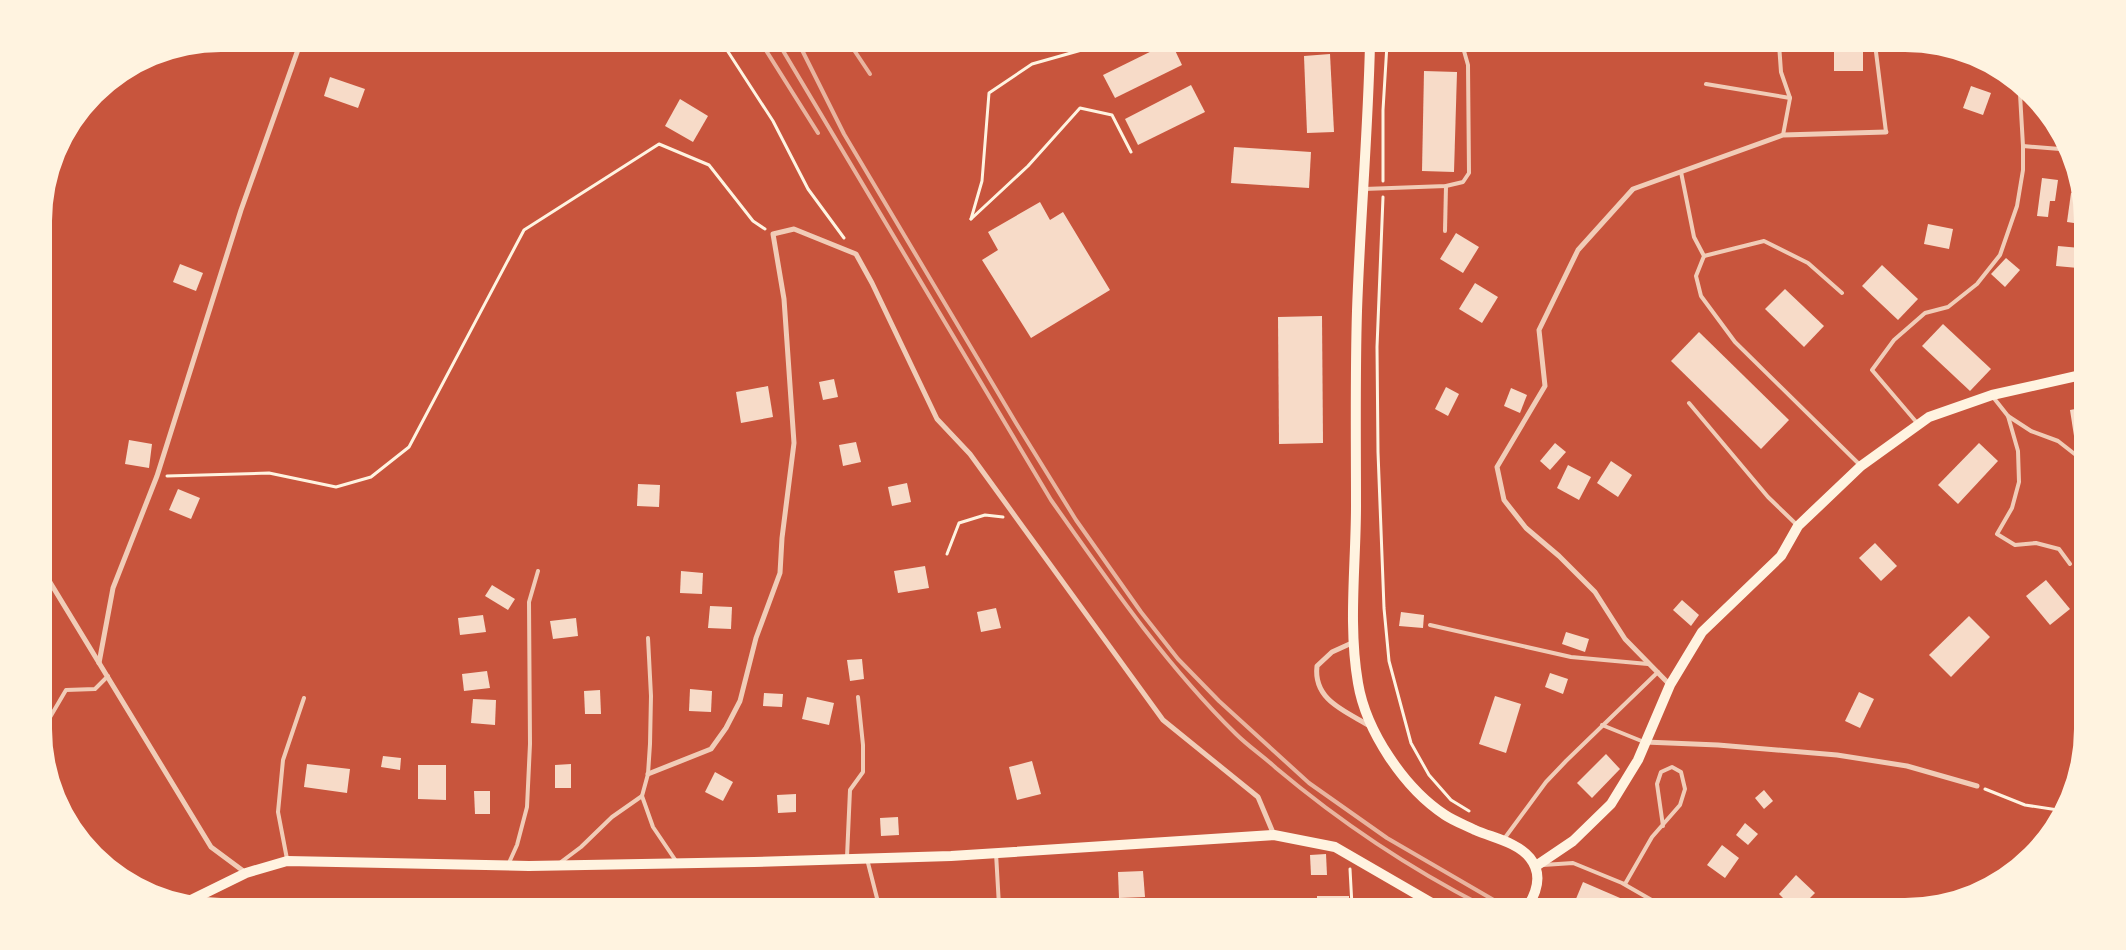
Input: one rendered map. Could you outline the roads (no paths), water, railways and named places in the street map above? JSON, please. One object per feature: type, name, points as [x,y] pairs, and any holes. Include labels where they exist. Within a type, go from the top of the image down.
[{"type":"main road","points":[[1370,52],[1357,312],[1354,642],[1358,684],[1373,728],[1397,768],[1430,803],[1446,816],[1518,848],[1536,866],[1538,883],[1532,897]]},
{"type":"main road","points":[[1536,866],[1573,841],[1611,804],[1638,760],[1670,685],[1702,632],[1780,556],[1798,526],[1861,466],[1929,416],[1992,395],[2074,377]]},
{"type":"main road","points":[[200,896],[246,874],[287,861],[558,865],[867,859],[996,854],[1274,835],[1335,847],[1422,897]]},
{"type":"street","points":[[99,662],[113,588],[157,476],[241,210],[297,52]]},
{"type":"street","points":[[1670,685],[1625,639],[1595,592],[1559,556],[1526,528],[1504,500],[1497,467],[1544,386],[1539,330],[1578,250],[1633,190],[1783,135],[1886,132]]},
{"type":"street","points":[[648,774],[711,749],[726,728],[740,701],[756,638],[780,574],[782,538],[794,443],[784,299],[773,234],[794,229],[856,254],[872,283],[937,419],[970,454],[1163,720],[1258,798],[1274,835]]},
{"type":"street","points":[[52,586],[211,847],[246,874]]},
{"type":"street","points":[[1354,642],[1332,652],[1317,666],[1316,679],[1323,695],[1373,728]]},
{"type":"street","points":[[1645,742],[1728,746],[1837,755],[1906,766],[1977,786]]},
{"type":"lane","points":[[1363,189],[1446,186],[1463,182],[1469,173],[1468,65],[1464,52]]},
{"type":"lane","points":[[1780,52],[1781,72],[1790,98],[1783,135]]},
{"type":"lane","points":[[1876,52],[1886,132]]},
{"type":"lane","points":[[1706,84],[1790,98]]},
{"type":"lane","points":[[1918,424],[1872,370],[1894,340],[1925,313],[1948,307],[1977,284],[2000,256],[2017,206],[2023,170],[2020,99]]},
{"type":"lane","points":[[2023,146],[2057,149]]},
{"type":"lane","points":[[1681,172],[1694,237],[1704,256],[1696,276],[1701,296],[1735,342],[1861,466]]},
{"type":"lane","points":[[1445,231],[1446,186]]},
{"type":"lane","points":[[1704,256],[1764,241],[1808,263],[1842,292]]},
{"type":"lane","points":[[1992,395],[2008,416],[2031,431],[2058,441],[2074,453]]},
{"type":"lane","points":[[1689,404],[1768,497],[1798,526]]},
{"type":"lane","points":[[2008,416],[2018,451],[2019,482],[2012,508],[1996,534],[2015,545],[2036,543],[2059,549],[2070,564]]},
{"type":"lane","points":[[508,865],[517,845],[527,807],[530,744],[529,602],[538,571]]},
{"type":"lane","points":[[1430,626],[1570,657],[1651,664]]},
{"type":"lane","points":[[648,638],[651,696],[648,774],[642,796],[653,826],[677,863]]},
{"type":"lane","points":[[1502,841],[1546,782],[1658,672]]},
{"type":"lane","points":[[52,713],[66,690],[95,689],[108,676]]},
{"type":"lane","points":[[847,859],[846,835],[850,790],[862,772],[863,745],[858,697]]},
{"type":"lane","points":[[287,861],[278,812],[282,760],[304,698]]},
{"type":"lane","points":[[1602,725],[1645,742]]},
{"type":"lane","points":[[1625,884],[1652,837],[1663,826],[1680,805],[1685,789],[1681,772],[1672,767],[1661,772],[1657,784],[1663,826]]},
{"type":"lane","points":[[558,865],[581,847],[612,818],[642,796]]},
{"type":"lane","points":[[996,854],[999,898]]},
{"type":"lane","points":[[867,859],[876,898]]},
{"type":"lane","points":[[1536,866],[1573,863],[1625,884],[1647,897]]},
{"type":"railway","points":[[767,52],[818,133]]},
{"type":"railway","points":[[784,52],[1051,500],[1161,651],[1210,707],[1245,743],[1300,788],[1375,843],[1467,897]]},
{"type":"railway","points":[[803,52],[844,134],[1016,423],[1076,520],[1141,612],[1178,659],[1219,701],[1309,783],[1387,838],[1489,897]]},
{"type":"railway","points":[[855,52],[870,74]]}]
